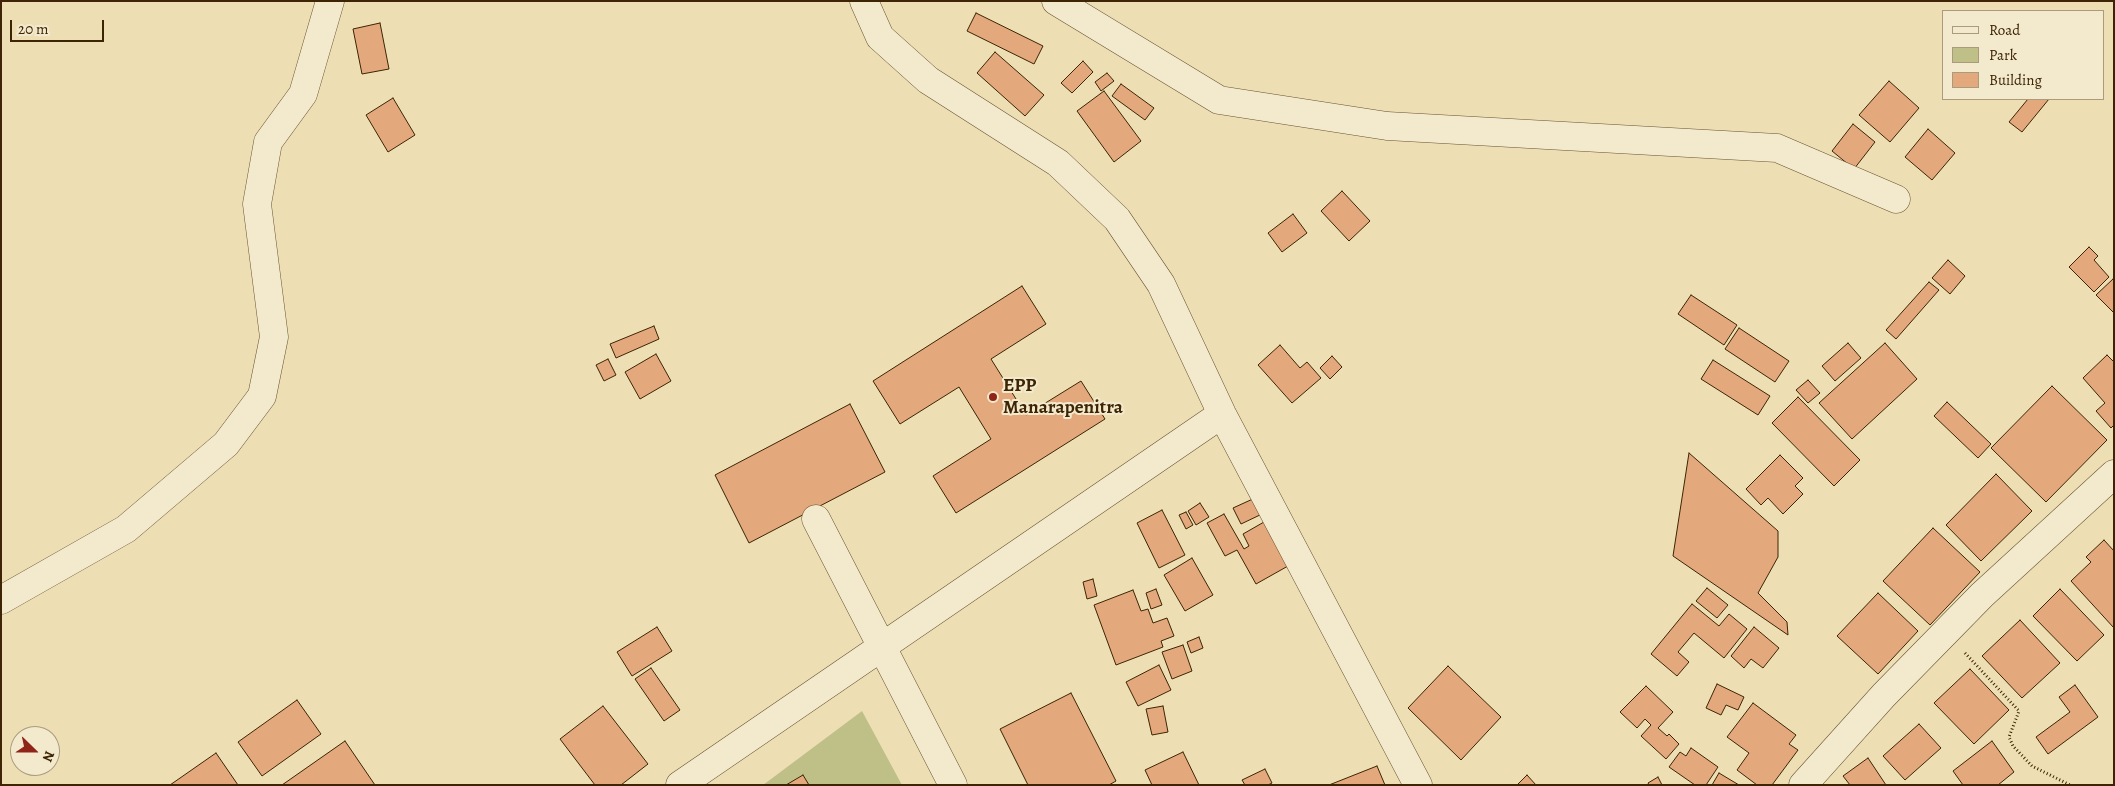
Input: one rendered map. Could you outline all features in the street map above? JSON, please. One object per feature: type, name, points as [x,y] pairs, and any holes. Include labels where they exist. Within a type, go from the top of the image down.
[{"type":"street","points":[[1,600],[126,529],[226,444],[262,396],[274,337],[257,204],[268,142],[303,94],[330,1]]},
{"type":"street","points":[[864,1],[880,37],[928,80],[1058,163],[1117,219],[1161,284],[1222,414],[1418,785]]},
{"type":"street","points":[[1056,1],[1219,100],[1387,126],[1777,148],[1896,199]]},
{"type":"street","points":[[680,785],[1222,414]]},
{"type":"street","points":[[1803,785],[1884,695],[1982,595],[2114,474]]},
{"type":"street","points":[[816,519],[953,785]]},
{"type":"path","points":[[1946,632],[2019,711],[2009,737],[2013,746],[2032,766],[2070,785]]},
{"type":"green space","points":[[862,711],[902,785],[763,785]]},
{"type":"building","points":[[976,13],[1043,46],[1034,64],[967,31]]},
{"type":"building","points":[[380,23],[389,69],[362,74],[353,29]]},
{"type":"building","points":[[995,52],[1044,95],[1025,116],[977,73]]},
{"type":"building","points":[[1083,61],[1093,72],[1072,93],[1061,83]]},
{"type":"building","points":[[1107,73],[1114,81],[1101,91],[1095,82]]},
{"type":"building","points":[[1889,81],[1919,108],[1890,142],[1859,115]]},
{"type":"building","points":[[1121,84],[1154,108],[1145,120],[1112,96]]},
{"type":"building","points":[[1104,91],[1141,141],[1114,162],[1077,111]]},
{"type":"building","points":[[393,98],[415,135],[388,152],[366,115]]},
{"type":"building","points":[[2027,100],[2048,100],[2022,132],[2009,122]]},
{"type":"building","points":[[1853,124],[1875,142],[1854,169],[1832,151]]},
{"type":"building","points":[[1928,129],[1955,153],[1932,180],[1905,157]]},
{"type":"building","points":[[1342,191],[1370,221],[1349,241],[1321,211]]},
{"type":"building","points":[[1293,214],[1307,233],[1282,252],[1268,233]]},
{"type":"building","points":[[2089,247],[2098,256],[2094,260],[2109,277],[2094,292],[2069,267]]},
{"type":"building","points":[[1948,260],[1965,276],[1950,294],[1932,278]]},
{"type":"building","points":[[2114,279],[2114,313],[2096,295]]},
{"type":"building","points":[[1929,282],[1939,290],[1896,339],[1886,330]]},
{"type":"building","points":[[1022,286],[1046,324],[991,359],[1026,415],[1081,381],[1105,419],[956,513],[933,476],[991,439],[959,387],[900,424],[873,381]]},
{"type":"building","points":[[1691,295],[1737,325],[1724,345],[1678,314]]},
{"type":"building","points":[[654,326],[659,339],[616,358],[610,344]]},
{"type":"building","points":[[1739,328],[1789,361],[1775,382],[1725,349]]},
{"type":"building","points":[[1848,343],[1861,358],[1835,381],[1822,366]]},
{"type":"building","points":[[1885,343],[1917,379],[1852,439],[1819,403]]},
{"type":"building","points":[[1280,345],[1300,368],[1307,362],[1321,378],[1292,403],[1258,365]]},
{"type":"building","points":[[656,354],[671,381],[640,399],[625,372]]},
{"type":"building","points":[[2107,355],[2114,362],[2114,425],[2111,428],[2096,411],[2105,403],[2083,378]]},
{"type":"building","points":[[1332,356],[1342,367],[1330,379],[1320,368]]},
{"type":"building","points":[[608,359],[616,375],[604,381],[596,365]]},
{"type":"building","points":[[1713,360],[1770,396],[1758,415],[1701,379]]},
{"type":"building","points":[[1808,380],[1820,393],[1808,403],[1796,390]]},
{"type":"building","points":[[2052,386],[2107,440],[2046,502],[1991,448]]},
{"type":"building","points":[[1798,397],[1860,460],[1834,486],[1772,423]]},
{"type":"building","points":[[1947,402],[1991,444],[1978,458],[1934,416]]},
{"type":"building","points":[[850,404],[885,472],[749,543],[715,475]]},
{"type":"building","points":[[1689,453],[1778,531],[1778,557],[1758,593],[1787,622],[1788,635],[1673,556]]},
{"type":"building","points":[[1780,455],[1803,478],[1795,486],[1803,494],[1783,514],[1768,498],[1761,505],[1746,489]]},
{"type":"building","points":[[1996,474],[2032,511],[1981,561],[1946,525]]},
{"type":"building","points":[[1255,498],[1262,514],[1241,524],[1233,508]]},
{"type":"building","points":[[1200,503],[1209,517],[1196,525],[1188,511]]},
{"type":"building","points":[[1162,510],[1185,555],[1159,568],[1137,523]]},
{"type":"building","points":[[1186,512],[1193,525],[1186,529],[1179,515]]},
{"type":"building","points":[[1224,514],[1244,549],[1249,546],[1243,534],[1264,522],[1288,566],[1256,584],[1237,550],[1225,556],[1207,523]]},
{"type":"building","points":[[1933,528],[1980,572],[1930,625],[1883,581]]},
{"type":"building","points":[[2104,540],[2114,551],[2114,628],[2071,581],[2091,562],[2086,557]]},
{"type":"building","points":[[1192,558],[1213,595],[1185,611],[1164,575]]},
{"type":"building","points":[[1093,579],[1097,596],[1087,599],[1083,582]]},
{"type":"building","points":[[1707,588],[1728,605],[1717,618],[1696,601]]},
{"type":"building","points":[[1156,589],[1162,605],[1151,609],[1146,593]]},
{"type":"building","points":[[2060,589],[2104,635],[2077,661],[2033,616]]},
{"type":"building","points":[[1133,590],[1141,611],[1148,609],[1153,623],[1167,618],[1174,636],[1161,641],[1163,647],[1116,665],[1094,605]]},
{"type":"building","points":[[1878,593],[1918,631],[1878,674],[1837,636]]},
{"type":"building","points":[[1692,604],[1719,626],[1729,614],[1747,629],[1724,658],[1694,633],[1678,652],[1689,662],[1677,676],[1651,654]]},
{"type":"building","points":[[2020,620],[2060,663],[2022,698],[1982,656]]},
{"type":"building","points":[[657,627],[672,651],[632,676],[617,652]]},
{"type":"building","points":[[1754,627],[1779,648],[1763,668],[1751,659],[1744,668],[1731,656]]},
{"type":"building","points":[[1199,637],[1203,648],[1191,653],[1187,642]]},
{"type":"building","points":[[1183,645],[1192,671],[1172,679],[1162,652]]},
{"type":"building","points":[[1159,665],[1171,690],[1138,706],[1126,682]]},
{"type":"building","points":[[1448,666],[1501,717],[1461,760],[1408,708]]},
{"type":"building","points":[[651,668],[680,710],[664,721],[635,679]]},
{"type":"building","points":[[1970,669],[2009,710],[1974,744],[1934,703]]},
{"type":"building","points":[[1717,684],[1744,697],[1738,710],[1726,705],[1721,715],[1706,708]]},
{"type":"building","points":[[2075,685],[2098,717],[2048,754],[2036,737],[2070,712],[2059,697]]},
{"type":"building","points":[[1646,686],[1673,712],[1658,728],[1667,736],[1669,734],[1679,744],[1666,759],[1641,736],[1651,725],[1645,719],[1637,728],[1620,712]]},
{"type":"building","points":[[1071,693],[1116,781],[1109,785],[1028,785],[1000,729]]},
{"type":"building","points":[[297,700],[321,734],[262,776],[238,742]]},
{"type":"building","points":[[1753,703],[1796,735],[1789,744],[1798,750],[1772,785],[1757,785],[1737,770],[1749,753],[1727,737]]},
{"type":"building","points":[[603,706],[648,764],[621,785],[595,785],[560,739]]},
{"type":"building","points":[[1163,706],[1168,732],[1152,735],[1146,709]]},
{"type":"building","points":[[1919,724],[1941,748],[1905,780],[1883,756]]},
{"type":"building","points":[[345,741],[375,785],[282,785]]},
{"type":"building","points":[[1992,741],[2014,772],[1998,785],[1963,785],[1953,771]]},
{"type":"building","points":[[1691,748],[1718,767],[1706,785],[1695,785],[1669,767],[1680,752],[1686,756]]},
{"type":"building","points":[[1183,752],[1199,785],[1152,785],[1145,770]]},
{"type":"building","points":[[216,753],[238,785],[170,785]]},
{"type":"building","points":[[1868,758],[1886,785],[1850,785],[1843,776]]},
{"type":"building","points":[[1377,766],[1385,785],[1329,785]]},
{"type":"building","points":[[1265,769],[1272,783],[1268,785],[1245,785],[1242,780]]},
{"type":"building","points":[[1719,773],[1739,785],[1712,785]]},
{"type":"building","points":[[803,775],[809,785],[786,785]]},
{"type":"building","points":[[1527,775],[1536,785],[1517,785]]},
{"type":"building","points":[[1658,777],[1662,785],[1649,785],[1648,783]]},
{"type":"place","name":"EPP Manarapenitra","points":[[993,397]]}]
